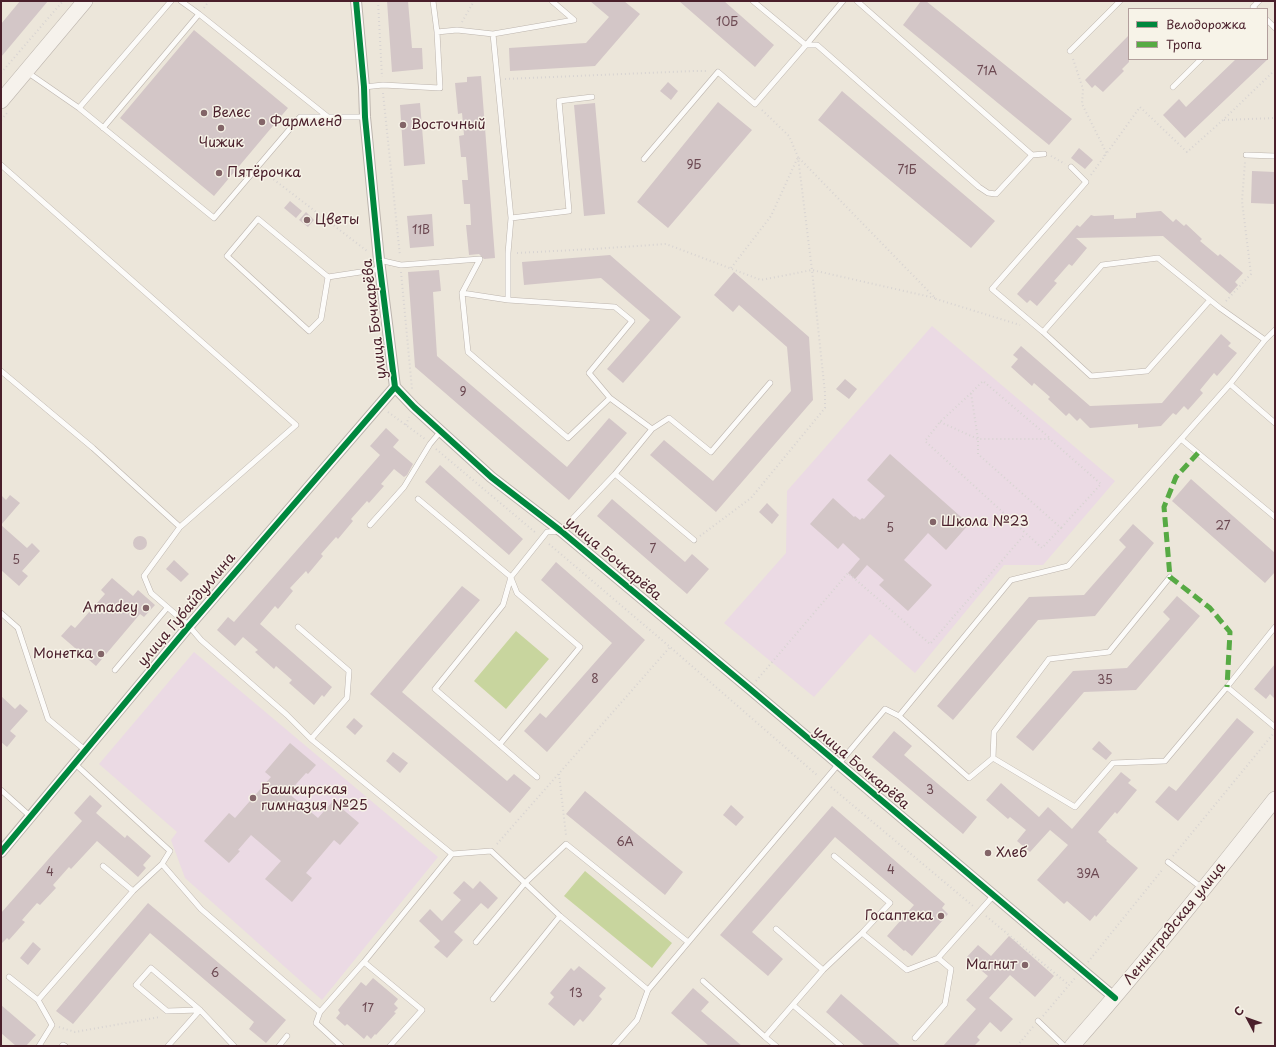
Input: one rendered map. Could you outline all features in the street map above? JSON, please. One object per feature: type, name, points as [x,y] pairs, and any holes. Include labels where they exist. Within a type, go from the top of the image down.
[{"type":"street","points":[[1,101],[86,1]]},
{"type":"street","name":"улица Бочкарёва","points":[[356,1],[364,87],[365,117],[380,265],[395,387],[414,407],[491,477],[561,531],[1115,998]]},
{"type":"street","name":"улица Губайдуллина","points":[[1,852],[189,626],[395,387]]},
{"type":"street","name":"Ленинградская улица","points":[[1072,1046],[1115,998],[1275,799]]},
{"type":"lane","points":[[79,108],[171,1]]},
{"type":"lane","points":[[181,1],[328,117]]},
{"type":"lane","points":[[364,87],[383,85],[440,88],[437,32],[433,1]]},
{"type":"lane","points":[[437,32],[457,30],[493,34],[574,20],[552,1]]},
{"type":"lane","points":[[753,1],[806,45],[817,45],[979,187],[988,193],[996,194],[1032,155],[1044,154]]},
{"type":"lane","points":[[644,159],[718,72],[755,104],[843,1]]},
{"type":"lane","points":[[857,1],[1032,155]]},
{"type":"lane","points":[[1070,51],[1120,1]]},
{"type":"lane","points":[[1253,8],[1259,1]]},
{"type":"lane","points":[[103,128],[199,14]]},
{"type":"lane","points":[[493,34],[511,218],[508,253],[508,300]]},
{"type":"lane","points":[[1173,87],[1200,60]]},
{"type":"lane","points":[[26,71],[79,108],[214,218],[300,117],[365,117]]},
{"type":"lane","points":[[511,218],[569,211],[559,101],[592,97]]},
{"type":"lane","points":[[1246,155],[1275,156]]},
{"type":"lane","points":[[1,165],[296,425],[180,527],[144,576],[150,593],[189,626],[202,640],[311,738],[452,854],[491,851],[560,916],[648,990]]},
{"type":"lane","points":[[1071,167],[1086,182],[992,289],[1092,376],[1148,371],[1210,300]]},
{"type":"lane","points":[[258,219],[328,277],[321,319],[309,331],[227,256],[258,219]]},
{"type":"lane","points":[[1042,332],[1102,265],[1158,258],[1220,308],[1265,340]]},
{"type":"lane","points":[[328,277],[380,265],[480,259],[462,293],[468,352],[568,438],[610,398]]},
{"type":"lane","points":[[462,293],[508,300],[615,307],[632,321],[589,373],[610,398],[652,429]]},
{"type":"lane","points":[[899,716],[1011,580],[1068,566],[1230,384],[1265,340],[1275,330]]},
{"type":"lane","points":[[1,372],[94,448],[180,527]]},
{"type":"lane","points":[[537,777],[435,689],[504,605],[511,577],[547,532],[561,531],[615,474],[652,429],[669,418],[711,452],[770,383]]},
{"type":"lane","points":[[1230,384],[1275,423]]},
{"type":"lane","points":[[370,525],[404,487],[430,444],[441,431]]},
{"type":"lane","points":[[1181,439],[1275,516]]},
{"type":"lane","points":[[615,474],[694,540]]},
{"type":"lane","points":[[418,499],[511,577],[517,593],[580,647],[500,744]]},
{"type":"lane","points":[[614,1046],[637,1020],[648,990],[885,710],[899,716],[969,778],[993,758],[994,732],[1049,659],[1109,652],[1170,577]]},
{"type":"lane","points":[[115,670],[168,608]]},
{"type":"lane","points":[[1,613],[18,628],[48,720],[85,750]]},
{"type":"lane","points":[[298,627],[349,671],[347,698],[311,738]]},
{"type":"lane","points":[[993,758],[1075,806],[1113,763],[1165,761],[1275,627]]},
{"type":"lane","points":[[1227,687],[1275,727]]},
{"type":"lane","points":[[38,1000],[133,891],[162,864],[170,851],[74,764]]},
{"type":"lane","points":[[1,790],[31,817]]},
{"type":"lane","points":[[476,942],[525,883],[566,844],[688,942]]},
{"type":"lane","points":[[342,1046],[316,1023],[320,1012],[364,962],[452,854]]},
{"type":"lane","points":[[766,1037],[823,970],[862,933],[890,903],[834,856]]},
{"type":"lane","points":[[1168,862],[1204,889]]},
{"type":"lane","points":[[162,864],[201,909],[320,1012]]},
{"type":"lane","points":[[103,866],[133,891]]},
{"type":"lane","points":[[862,933],[907,970],[938,958],[994,895]]},
{"type":"lane","points":[[493,998],[560,916]]},
{"type":"lane","points":[[776,929],[823,970]]},
{"type":"lane","points":[[915,1038],[945,1004],[951,969],[938,958]]},
{"type":"lane","points":[[364,962],[422,1010],[390,1046]]},
{"type":"lane","points":[[200,1010],[167,1010],[136,985],[151,968],[200,1010],[234,1046]]},
{"type":"lane","points":[[9,977],[38,1000],[52,1025],[40,1046]]},
{"type":"lane","points":[[703,981],[776,1046]]},
{"type":"lane","points":[[793,1005],[841,1046]]},
{"type":"lane","points":[[168,1046],[200,1010]]},
{"type":"lane","points":[[1038,1021],[1064,1046]]},
{"type":"lane","points":[[279,1046],[287,1036]]},
{"type":"path","points":[[1,73],[63,1]]},
{"type":"path","points":[[378,1],[383,85],[401,264],[410,376]]},
{"type":"path","points":[[457,30],[474,1]]},
{"type":"path","points":[[1070,51],[1083,89],[1082,104],[1106,152],[1101,163]]},
{"type":"path","points":[[1086,182],[1140,107],[1188,152],[1275,70]]},
{"type":"path","points":[[498,80],[694,71],[718,72]]},
{"type":"path","points":[[694,540],[752,498],[825,408],[825,393],[812,270],[798,157],[789,136],[755,104]]},
{"type":"path","points":[[1223,120],[1275,118]]},
{"type":"path","points":[[1044,154],[1054,157],[1071,167]]},
{"type":"path","points":[[1220,308],[1251,274],[1242,201],[1246,155]]},
{"type":"path","points":[[731,268],[770,216],[798,157]]},
{"type":"path","points":[[798,157],[936,298]]},
{"type":"path","points":[[257,167],[380,265]]},
{"type":"path","points":[[508,253],[666,244],[761,280],[812,270],[936,298],[1020,325]]},
{"type":"path","points":[[982,380],[1101,484],[1042,548],[925,441],[940,422],[971,393],[982,380]]},
{"type":"path","points":[[971,393],[978,439],[978,454],[1061,528]]},
{"type":"path","points":[[940,422],[978,439],[1050,440]]},
{"type":"path","points":[[406,424],[670,646],[824,781],[1069,985]]},
{"type":"path","points":[[750,689],[848,573],[930,644],[1025,534]]},
{"type":"path","points":[[491,851],[670,646]]},
{"type":"path","points":[[1016,1046],[1082,970],[1168,862],[1275,732]]},
{"type":"path","points":[[559,773],[566,844]]},
{"type":"path","points":[[52,1025],[75,1032],[161,1017]]},
{"type":"shaded area","name":"Школа №23","points":[[932,326],[1115,481],[1043,565],[1004,565],[915,673],[870,634],[814,697],[724,623],[786,553],[787,491]]},
{"type":"shaded area","name":"Башкирская гимназия №25","points":[[194,652],[438,857],[322,1000],[185,878],[171,840],[177,832],[99,764]]},
{"type":"green space","points":[[516,631],[549,659],[506,709],[474,681]]},
{"type":"green space","points":[[585,871],[672,943],[652,968],[564,896]]},
{"type":"building","points":[[20,1],[48,1],[1,57],[1,24]]},
{"type":"building","points":[[387,1],[408,1],[412,48],[422,48],[423,69],[392,72]]},
{"type":"building","points":[[590,1],[624,1],[640,14],[595,66],[510,71],[509,48],[586,43],[609,17]]},
{"type":"building","points":[[679,1],[724,1],[774,45],[755,67]]},
{"type":"building","points":[[921,1],[926,1],[1072,119],[1049,145],[903,25]]},
{"type":"building","name":"Велес","points":[[194,30],[288,108],[214,196],[120,118]]},
{"type":"building","points":[[1128,36],[1129,62],[1122,69],[1124,71],[1103,92],[1095,85],[1092,88],[1085,80]]},
{"type":"building","points":[[1235,60],[1267,60],[1185,138],[1163,115],[1179,99],[1186,107]]},
{"type":"building","points":[[481,76],[495,258],[484,259],[479,254],[469,255],[466,225],[471,225],[470,204],[464,204],[462,180],[468,180],[466,157],[461,157],[459,136],[464,135],[462,113],[458,114],[455,83],[467,82],[467,77]]},
{"type":"building","points":[[668,82],[678,91],[671,100],[660,91]]},
{"type":"building","points":[[842,91],[995,221],[971,248],[818,120]]},
{"type":"building","points":[[718,102],[752,130],[668,228],[637,202]]},
{"type":"building","points":[[420,103],[425,164],[404,166],[400,105]]},
{"type":"building","points":[[595,103],[605,214],[584,216],[574,105]]},
{"type":"building","points":[[1079,148],[1093,160],[1085,169],[1071,158]]},
{"type":"building","points":[[1252,171],[1275,172],[1275,204],[1251,203]]},
{"type":"building","points":[[290,201],[302,211],[296,218],[284,208]]},
{"type":"building","points":[[1161,211],[1173,222],[1176,219],[1184,226],[1186,224],[1202,239],[1200,241],[1218,256],[1220,254],[1243,273],[1235,282],[1238,285],[1230,294],[1163,236],[1076,238],[1087,248],[1072,266],[1069,264],[1054,281],[1057,283],[1037,306],[1030,300],[1027,303],[1017,294],[1077,225],[1080,227],[1091,215],[1114,215],[1114,219],[1136,218],[1136,213]]},
{"type":"building","name":"Цветы","points":[[306,212],[314,220],[308,227],[299,220]]},
{"type":"building","points":[[432,214],[434,246],[410,248],[407,216]]},
{"type":"building","points":[[610,255],[681,317],[623,383],[607,369],[650,320],[601,278],[524,285],[522,262]]},
{"type":"building","points":[[439,270],[441,291],[433,292],[437,356],[567,467],[609,418],[627,433],[569,500],[415,367],[408,272]]},
{"type":"building","points":[[734,272],[809,337],[813,400],[716,512],[650,455],[664,440],[713,481],[791,391],[787,347],[739,305],[733,312],[714,295]]},
{"type":"building","points":[[1221,334],[1231,343],[1228,346],[1237,353],[1217,376],[1214,373],[1200,390],[1203,393],[1188,410],[1184,406],[1176,415],[1173,413],[1161,426],[1138,428],[1138,424],[1090,428],[1080,418],[1077,421],[1069,413],[1066,416],[1048,399],[1050,397],[1034,383],[1032,386],[1011,367],[1018,359],[1013,355],[1021,346],[1090,406],[1162,403]]},
{"type":"building","points":[[845,379],[857,389],[849,399],[836,389]]},
{"type":"building","points":[[386,428],[399,440],[393,447],[413,464],[407,475],[404,477],[394,469],[381,484],[384,486],[369,503],[367,501],[351,519],[353,521],[338,539],[336,537],[321,554],[323,556],[308,574],[306,571],[290,588],[293,591],[278,609],[275,606],[260,624],[332,687],[324,697],[322,695],[314,705],[289,683],[292,680],[276,666],[274,669],[255,652],[258,650],[243,637],[235,646],[217,630],[228,617],[234,622],[380,455],[370,446]]},
{"type":"building","points":[[890,454],[969,524],[946,550],[928,533],[904,560],[932,585],[908,611],[879,585],[884,580],[867,565],[855,579],[848,573],[860,559],[843,543],[838,549],[810,524],[833,498],[854,517],[855,516],[860,520],[862,518],[864,519],[885,496],[867,480]]},
{"type":"building","points":[[440,465],[523,539],[509,555],[425,482]]},
{"type":"building","points":[[1191,479],[1275,553],[1275,572],[1265,583],[1172,501]]},
{"type":"building","points":[[1,495],[6,500],[10,495],[20,503],[1,525]]},
{"type":"building","points":[[612,499],[685,562],[692,554],[709,569],[687,594],[597,516]]},
{"type":"building","points":[[767,503],[779,515],[772,524],[759,512]]},
{"type":"building","points":[[1133,524],[1154,543],[1095,616],[1038,620],[953,720],[937,706],[1029,597],[1084,595],[1126,547],[1119,540]]},
{"type":"building","points":[[1,525],[27,548],[32,543],[40,551],[22,571],[28,576],[19,586],[1,570]]},
{"type":"building","points":[[140,536],[145,538],[147,543],[145,548],[140,550],[135,548],[133,543],[135,538]]},
{"type":"building","points":[[174,560],[189,574],[181,582],[166,569]]},
{"type":"building","points":[[556,562],[645,640],[547,752],[524,731],[540,713],[546,718],[612,643],[541,580]]},
{"type":"building","points":[[112,578],[133,596],[138,590],[155,605],[144,617],[140,614],[96,666],[61,636],[71,625],[75,628],[105,594],[101,590]]},
{"type":"building","points":[[462,586],[480,600],[402,692],[507,781],[514,774],[531,788],[510,813],[370,694]]},
{"type":"building","points":[[1177,596],[1200,616],[1136,690],[1084,692],[1033,751],[1016,737],[1073,671],[1127,668],[1170,619],[1163,612]]},
{"type":"building","points":[[1275,664],[1275,699],[1270,694],[1266,699],[1254,689]]},
{"type":"building","points":[[1,696],[15,709],[20,704],[28,711],[10,731],[16,736],[7,747],[1,742]]},
{"type":"building","points":[[354,718],[363,726],[355,735],[346,727]]},
{"type":"building","points":[[1237,718],[1254,732],[1178,821],[1155,802],[1169,786],[1176,791]]},
{"type":"building","points":[[894,731],[912,746],[904,755],[977,817],[963,834],[872,757]]},
{"type":"building","points":[[1099,741],[1112,753],[1106,760],[1092,749]]},
{"type":"building","points":[[290,743],[316,765],[308,774],[306,773],[288,793],[318,818],[333,801],[359,823],[340,845],[334,840],[306,873],[312,878],[292,902],[265,879],[281,861],[251,835],[238,850],[240,851],[229,863],[204,841],[229,813],[235,818],[271,777],[265,772]]},
{"type":"building","points":[[393,752],[408,763],[400,773],[386,761]]},
{"type":"building","points":[[1121,772],[1131,780],[1128,783],[1137,790],[1117,814],[1115,812],[1098,832],[1107,840],[1106,841],[1138,868],[1096,917],[1095,915],[1090,921],[1067,901],[1064,904],[1037,880],[1068,845],[1050,830],[1030,852],[1017,841],[1026,830],[1010,817],[1008,819],[986,800],[1001,783],[1039,817],[1048,807],[1072,829]]},
{"type":"building","points":[[585,791],[683,872],[665,895],[566,814]]},
{"type":"building","points":[[90,795],[102,806],[96,813],[125,838],[127,835],[151,856],[143,865],[146,868],[138,877],[97,841],[71,869],[69,867],[53,885],[56,888],[40,905],[37,903],[22,920],[25,922],[9,940],[7,938],[1,944],[1,913],[82,821],[74,813]]},
{"type":"building","points":[[731,805],[744,817],[736,826],[723,815]]},
{"type":"building","points":[[832,806],[945,904],[942,908],[948,914],[912,956],[905,950],[904,951],[887,936],[914,905],[835,837],[752,932],[783,959],[768,976],[720,935]]},
{"type":"building","points":[[464,881],[473,889],[480,881],[498,898],[488,909],[481,903],[454,932],[463,940],[447,958],[434,947],[440,941],[419,921],[430,909],[442,921],[461,900],[453,893]]},
{"type":"building","points":[[148,903],[286,1020],[266,1043],[249,1029],[254,1022],[150,933],[73,1024],[56,1011]]},
{"type":"building","points":[[1009,936],[1054,976],[1035,997],[1010,975],[989,998],[1013,1019],[1001,1032],[990,1022],[977,1037],[980,1040],[974,1046],[943,1046],[976,1009],[966,1000],[988,976],[966,958],[978,945],[991,956]]},
{"type":"building","points":[[33,942],[41,949],[28,965],[20,958]]},
{"type":"building","points":[[579,966],[606,988],[599,996],[602,999],[590,1014],[583,1022],[580,1019],[574,1026],[548,1004],[554,997],[550,993],[571,968],[574,971]]},
{"type":"building","points":[[373,978],[398,999],[394,1004],[398,1008],[394,1012],[396,1013],[376,1035],[375,1034],[371,1039],[367,1035],[364,1039],[347,1024],[345,1026],[336,1018],[340,1013],[338,1010],[361,982],[366,986]]},
{"type":"building","points":[[693,988],[709,1002],[701,1011],[742,1046],[709,1046],[671,1013]]},
{"type":"building","points":[[841,994],[901,1046],[865,1046],[826,1012]]},
{"type":"building","points":[[1,1005],[36,1035],[26,1046],[16,1046],[1,1033]]},
{"type":"marked path","points":[[1198,453],[1176,477],[1164,507],[1170,577],[1210,608],[1230,632],[1227,687]]},
{"type":"cycle path","points":[[356,1],[364,87],[365,117],[379,260],[395,387],[414,407],[491,477],[561,531],[1115,998]]},
{"type":"cycle path","points":[[1,852],[189,626],[395,387]]},
{"type":"place","name":"Велес","points":[[204,113]]},
{"type":"place","name":"Фармленд","points":[[262,122]]},
{"type":"place","name":"Восточный","points":[[403,125]]},
{"type":"place","name":"Чижик","points":[[221,128]]},
{"type":"place","name":"Пятёрочка","points":[[219,173]]},
{"type":"place","name":"Цветы","points":[[307,220]]},
{"type":"place","name":"Школа №23","points":[[933,522]]},
{"type":"place","name":"Amadey","points":[[146,608]]},
{"type":"place","name":"Монетка","points":[[101,654]]},
{"type":"place","name":"Башкирская гимназия №25","points":[[253,798]]},
{"type":"place","name":"Хлеб","points":[[988,853]]},
{"type":"place","name":"Госаптека","points":[[941,916]]},
{"type":"place","name":"Магнит","points":[[1025,965]]}]
